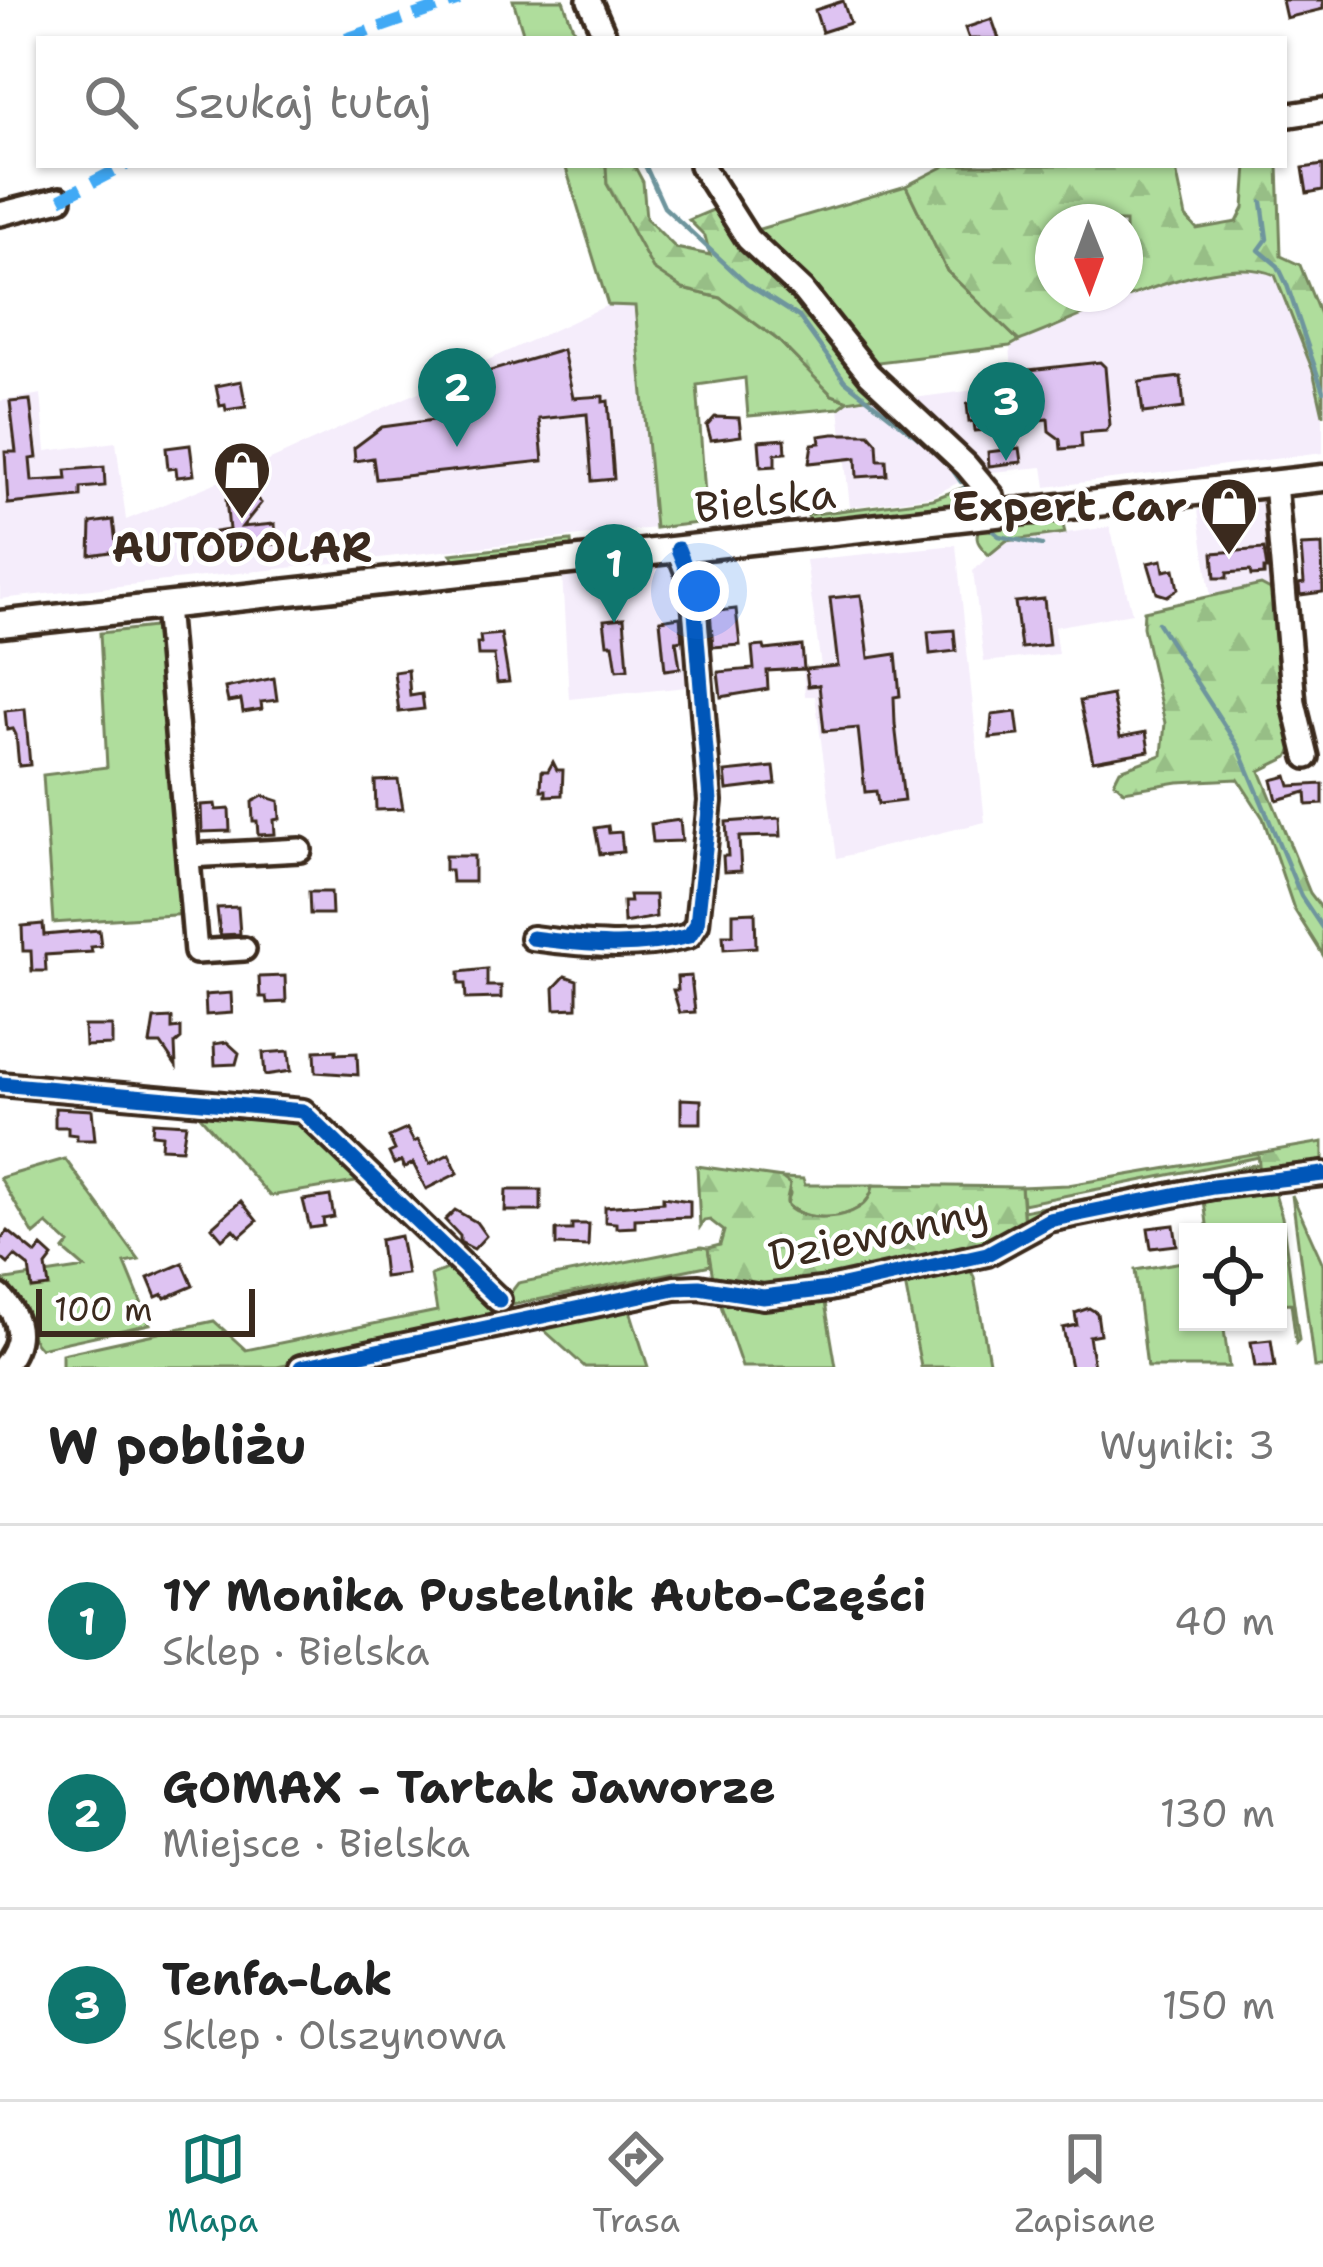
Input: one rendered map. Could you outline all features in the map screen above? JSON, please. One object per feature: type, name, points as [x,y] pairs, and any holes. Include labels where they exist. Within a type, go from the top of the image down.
[{"type":"main road","name":"Bielska","points":[[0,623],[1323,478]]},
{"type":"street","points":[[590,0],[605,36]]},
{"type":"street","points":[[1290,115],[1323,110]]},
{"type":"street","points":[[703,168],[731,219],[803,291],[869,374],[966,465],[992,496],[995,514]]},
{"type":"street","points":[[0,214],[60,200]]},
{"type":"street","points":[[1275,483],[1294,703],[1308,759]]},
{"type":"street","points":[[532,938],[602,946],[663,943],[689,935],[697,924],[710,795],[693,587],[678,549]]},
{"type":"street","points":[[166,606],[196,952],[244,949]]},
{"type":"street","points":[[189,856],[301,850]]},
{"type":"street","points":[[0,1084],[303,1111],[499,1300]]},
{"type":"street","name":"Dziewanny","points":[[301,1367],[687,1287],[763,1297],[829,1289],[986,1254],[1049,1220],[1213,1186],[1323,1174]]},
{"type":"street","points":[[0,1296],[20,1330],[14,1353],[3,1367]]},
{"type":"shaded area","points":[[1230,269],[1275,274],[1313,371],[1323,415],[1323,453],[1046,487],[1043,467],[981,473],[906,399],[1013,385],[1010,346],[1090,312],[1143,312],[1143,290],[1168,280]]},
{"type":"shaded area","points":[[608,305],[635,306],[655,528],[0,599],[0,401],[41,394],[46,451],[116,442],[126,520],[275,458]]},
{"type":"shaded area","points":[[877,396],[965,479],[932,496],[850,507],[839,408],[848,401]]},
{"type":"shaded area","points":[[1263,500],[1271,506],[1279,588],[1211,599],[1198,510]]},
{"type":"shaded area","points":[[1110,527],[1132,613],[1054,627],[1058,654],[984,662],[973,571],[1006,541]]},
{"type":"shaded area","points":[[956,545],[985,822],[837,858],[815,696],[805,696],[803,670],[821,666],[806,560]]},
{"type":"shaded area","points":[[676,562],[684,572],[697,686],[569,699],[562,573]]},
{"type":"green space","points":[[513,0],[563,0],[576,36],[524,36]]},
{"type":"green space","points":[[566,168],[606,168],[607,184],[683,289],[721,298],[778,340],[832,395],[848,401],[839,408],[748,416],[745,378],[697,385],[707,522],[655,528],[635,306],[608,305]]},
{"type":"green space","points":[[606,168],[636,168],[643,182],[646,218],[676,248],[710,255],[705,236],[689,220],[715,209],[797,295],[877,396],[848,401],[832,395],[778,340],[721,298],[683,289],[653,269],[607,184]]},
{"type":"green space","points":[[941,168],[1176,168],[1186,217],[1197,229],[1237,222],[1244,208],[1247,168],[1278,168],[1281,256],[1300,265],[1323,322],[1323,415],[1313,371],[1275,275],[1249,269],[1218,271],[1143,291],[1143,204],[1035,204],[1035,312],[1089,312],[1019,341],[947,271],[906,186]]},
{"type":"green space","points":[[906,186],[947,271],[1019,341],[1010,346],[870,363],[749,232]]},
{"type":"green space","points":[[970,485],[987,505],[883,512],[847,523],[812,522],[807,515],[933,499]]},
{"type":"green space","points":[[1051,519],[1063,525],[1065,533],[1006,541],[989,555],[977,539],[981,526]]},
{"type":"green space","points":[[571,541],[572,551],[459,564],[451,554]]},
{"type":"green space","points":[[1261,585],[1276,593],[1298,738],[1288,757],[1260,771],[1310,893],[1323,910],[1323,955],[1294,909],[1263,818],[1238,779],[1124,791],[1114,782],[1120,770],[1162,755],[1165,723],[1143,627],[1144,611]]},
{"type":"green space","points":[[163,626],[188,914],[53,923],[43,775],[107,767],[100,633]]},
{"type":"green space","points":[[192,1107],[297,1116],[362,1181],[270,1196]]},
{"type":"green space","points":[[1323,1142],[1323,1169],[1260,1176],[1258,1153]]},
{"type":"green space","points":[[1258,1153],[1259,1157],[1023,1204],[1021,1187],[1068,1185]]},
{"type":"green space","points":[[65,1159],[139,1260],[125,1263],[150,1324],[40,1348],[0,1281],[85,1268],[64,1250],[69,1244],[47,1224],[34,1235],[0,1178]]},
{"type":"green space","points":[[1259,1164],[1260,1176],[1024,1227],[1023,1211]]},
{"type":"green space","points":[[697,1166],[782,1178],[790,1184],[787,1203],[791,1209],[814,1217],[858,1208],[873,1185],[1021,1187],[1024,1227],[998,1245],[777,1293],[714,1284],[708,1248],[720,1245],[724,1231],[710,1220],[700,1227]]},
{"type":"green space","points":[[782,1178],[803,1179],[805,1185],[873,1185],[869,1197],[850,1213],[822,1217],[787,1204],[790,1194]]},
{"type":"green space","points":[[1268,1188],[1274,1191],[1283,1223],[1207,1223],[1203,1192]]},
{"type":"green space","points":[[1292,1195],[1323,1264],[1323,1367],[1314,1367]]},
{"type":"green space","points":[[708,1248],[711,1265],[512,1305],[505,1300],[518,1283]]},
{"type":"green space","points":[[1287,1253],[1296,1343],[1291,1303],[1287,1303]]},
{"type":"green space","points":[[1179,1263],[1179,1331],[1224,1331],[1229,1367],[1147,1367],[1135,1270]]},
{"type":"green space","points":[[967,1264],[974,1277],[990,1367],[921,1367],[904,1278]]},
{"type":"green space","points":[[453,1267],[501,1308],[498,1321],[277,1367],[62,1367],[62,1354],[214,1321],[246,1350],[437,1311],[431,1275]]},
{"type":"green space","points":[[718,1297],[824,1297],[836,1367],[742,1367]]},
{"type":"green space","points":[[628,1304],[648,1367],[585,1367],[544,1330],[548,1323]]},
{"type":"building","points":[[1282,0],[1323,0],[1323,9],[1286,18]]},
{"type":"building","points":[[843,1],[850,23],[822,32],[815,10]]},
{"type":"building","points":[[992,19],[998,36],[968,36],[965,28]]},
{"type":"building","points":[[1323,165],[1323,190],[1307,193],[1303,168]]},
{"type":"building","points":[[563,350],[573,398],[603,396],[603,402],[608,401],[614,479],[592,481],[587,414],[539,419],[543,461],[376,479],[373,458],[355,461],[354,448],[382,427],[449,418],[445,384]]},
{"type":"building","points":[[1100,362],[1105,367],[1110,425],[1106,431],[1081,433],[1082,447],[1061,449],[1060,439],[1049,431],[1048,419],[1028,421],[1024,375],[1029,370]]},
{"type":"building","points":[[1181,377],[1184,408],[1143,413],[1139,382]]},
{"type":"building","points":[[241,381],[246,407],[226,410],[225,405],[220,406],[216,386]]},
{"type":"building","points":[[30,400],[37,458],[30,459],[32,481],[67,479],[66,470],[104,467],[105,486],[81,488],[81,497],[8,504],[5,452],[16,452],[10,402]]},
{"type":"building","points":[[987,402],[989,430],[975,431],[967,404]]},
{"type":"building","points":[[715,417],[739,418],[741,436],[711,440],[707,426]]},
{"type":"building","points":[[869,434],[877,443],[878,460],[886,460],[887,475],[857,477],[856,458],[809,463],[812,444],[820,443],[819,436]]},
{"type":"building","points":[[785,439],[786,453],[775,454],[775,466],[761,467],[759,441]]},
{"type":"building","points":[[190,445],[194,475],[177,477],[176,468],[168,469],[166,448]]},
{"type":"building","points":[[1020,448],[1022,462],[989,466],[988,452]]},
{"type":"building","points":[[254,496],[261,503],[242,527],[275,524],[276,544],[217,553],[215,532],[229,530],[226,499]]},
{"type":"building","points":[[113,520],[117,551],[90,555],[91,523]]},
{"type":"building","points":[[1322,545],[1323,592],[1300,595],[1299,584],[1304,583],[1301,546]]},
{"type":"building","points":[[1264,549],[1264,575],[1251,576],[1250,571],[1215,578],[1213,553]]},
{"type":"building","points":[[1162,560],[1164,571],[1174,569],[1178,589],[1167,596],[1157,593],[1148,563]]},
{"type":"building","points":[[861,595],[869,658],[896,654],[900,696],[894,697],[895,724],[904,801],[878,804],[876,791],[865,792],[858,728],[824,731],[819,685],[808,686],[806,669],[838,666],[830,598]]},
{"type":"building","points":[[1044,599],[1049,645],[1021,648],[1015,602]]},
{"type":"building","points":[[736,609],[740,645],[713,647],[710,612]]},
{"type":"building","points":[[680,617],[682,640],[676,641],[680,668],[665,670],[660,620]]},
{"type":"building","points":[[624,618],[628,669],[617,670],[604,620]]},
{"type":"building","points":[[954,630],[956,651],[930,654],[928,632]]},
{"type":"building","points":[[501,634],[509,682],[497,683],[494,655],[478,655],[477,643],[481,643],[480,636]]},
{"type":"building","points":[[764,646],[765,650],[802,646],[804,669],[767,671],[768,689],[721,697],[718,672],[754,669],[752,647]]},
{"type":"building","points":[[408,670],[410,696],[422,694],[424,709],[399,712],[394,672]]},
{"type":"building","points":[[274,678],[277,700],[261,702],[262,709],[243,712],[241,700],[228,702],[225,688]]},
{"type":"building","points":[[1112,695],[1120,737],[1146,732],[1149,751],[1093,761],[1080,701]]},
{"type":"building","points":[[25,709],[30,765],[19,766],[16,735],[13,729],[7,730],[5,711]]},
{"type":"building","points":[[1016,712],[1019,735],[990,738],[992,715]]},
{"type":"building","points":[[553,762],[557,770],[563,770],[562,795],[546,796],[546,790],[541,790],[542,771],[548,771]]},
{"type":"building","points":[[774,767],[776,784],[727,790],[725,772]]},
{"type":"building","points":[[1287,776],[1290,786],[1323,784],[1323,804],[1307,805],[1306,792],[1277,800],[1272,780]]},
{"type":"building","points":[[398,780],[403,809],[376,810],[375,781]]},
{"type":"building","points":[[263,796],[279,801],[275,834],[258,835],[257,821],[253,821],[252,802]]},
{"type":"building","points":[[215,804],[216,810],[229,809],[230,831],[202,832],[201,805]]},
{"type":"building","points":[[780,818],[781,836],[739,837],[741,871],[724,872],[726,822]]},
{"type":"building","points":[[680,820],[682,841],[653,842],[651,824]]},
{"type":"building","points":[[608,826],[609,833],[621,832],[623,852],[600,854],[595,828]]},
{"type":"building","points":[[445,856],[474,856],[474,882],[452,882],[451,870],[445,870]]},
{"type":"building","points":[[309,892],[331,892],[332,914],[310,914]]},
{"type":"building","points":[[629,895],[655,895],[656,917],[624,923],[623,902],[630,902]]},
{"type":"building","points":[[238,907],[240,934],[220,935],[217,908]]},
{"type":"building","points":[[755,912],[756,947],[724,949],[723,935],[733,935],[733,913]]},
{"type":"building","points":[[43,924],[44,935],[99,930],[101,946],[91,947],[92,952],[45,955],[46,971],[32,971],[31,951],[23,951],[22,926]]},
{"type":"building","points":[[487,969],[487,986],[501,986],[501,998],[466,999],[459,972]]},
{"type":"building","points":[[285,976],[286,1002],[267,1003],[266,997],[260,997],[259,977]]},
{"type":"building","points":[[565,976],[577,980],[577,1008],[555,1009],[554,988]]},
{"type":"building","points":[[691,976],[695,1012],[680,1013],[673,990],[678,990],[677,977]]},
{"type":"building","points":[[231,993],[232,1013],[206,1015],[205,995]]},
{"type":"building","points":[[172,1018],[172,1029],[181,1028],[181,1039],[175,1044],[176,1066],[161,1044],[150,1044],[154,1019]]},
{"type":"building","points":[[84,1026],[112,1026],[112,1045],[85,1046]]},
{"type":"building","points":[[227,1042],[239,1053],[236,1064],[215,1065],[214,1044]]},
{"type":"building","points":[[336,1050],[336,1054],[357,1053],[358,1075],[316,1072],[315,1051]]},
{"type":"building","points":[[289,1051],[291,1071],[265,1075],[263,1053]]},
{"type":"building","points":[[681,1099],[701,1100],[701,1123],[681,1123]]},
{"type":"building","points":[[55,1108],[92,1110],[95,1140],[77,1140],[77,1135],[68,1134],[68,1127],[55,1127]]},
{"type":"building","points":[[153,1122],[186,1124],[182,1149],[161,1148],[162,1135],[152,1134]]},
{"type":"building","points":[[407,1129],[430,1164],[449,1154],[458,1173],[426,1189],[413,1163],[404,1168],[401,1161],[394,1164],[389,1137]]},
{"type":"building","points":[[506,1190],[541,1190],[541,1211],[505,1211]]},
{"type":"building","points":[[330,1196],[334,1217],[323,1219],[324,1226],[310,1228],[303,1200]]},
{"type":"building","points":[[663,1197],[690,1201],[690,1217],[635,1219],[635,1227],[616,1228],[616,1223],[605,1222],[605,1207],[663,1202]]},
{"type":"building","points":[[241,1201],[257,1221],[240,1236],[234,1229],[222,1239],[212,1227]]},
{"type":"building","points":[[455,1210],[476,1222],[486,1236],[474,1249],[460,1242],[445,1220]]},
{"type":"building","points":[[572,1224],[589,1224],[588,1246],[556,1245],[556,1230],[572,1230]]},
{"type":"building","points":[[1174,1225],[1177,1245],[1151,1248],[1148,1228]]},
{"type":"building","points":[[8,1231],[36,1254],[42,1247],[53,1257],[46,1266],[49,1287],[32,1289],[29,1267],[15,1256],[8,1264],[0,1257],[0,1241]]},
{"type":"building","points":[[400,1236],[407,1274],[384,1277],[380,1240]]},
{"type":"building","points":[[183,1263],[193,1286],[156,1297],[148,1278]]},
{"type":"building","points":[[1089,1308],[1097,1313],[1100,1334],[1089,1336],[1094,1367],[1071,1367],[1063,1328],[1077,1325],[1075,1313]]},
{"type":"building","points":[[1271,1340],[1275,1367],[1255,1367],[1251,1342]]},
{"type":"waterway","points":[[576,0],[591,36]]},
{"type":"waterway","points":[[646,168],[664,207],[747,284],[799,317],[845,381],[940,455]]},
{"type":"waterway","points":[[1262,202],[1267,239],[1259,250],[1278,266],[1287,285],[1323,391]]},
{"type":"waterway","points":[[954,472],[961,482]]},
{"type":"waterway","points":[[964,488],[978,507]]},
{"type":"waterway","points":[[988,527],[999,536],[1042,545]]},
{"type":"waterway","points":[[1158,623],[1239,748],[1301,896],[1323,929]]},
{"type":"marked path","points":[[355,36],[459,0]]},
{"type":"marked path","points":[[60,199],[120,168]]},
{"type":"cycle path","points":[[532,938],[630,945],[689,936],[697,924],[710,801],[693,587],[678,549]]},
{"type":"cycle path","points":[[0,1084],[303,1111],[499,1300]]},
{"type":"cycle path","points":[[301,1367],[675,1288],[763,1297],[829,1289],[987,1254],[1049,1220],[1213,1187],[1323,1174]]},
{"type":"place","name":"GOMAX - Tartak Jaworze","points":[[457,447]]},
{"type":"place","name":"Tenfa-Lak","points":[[1006,461]]},
{"type":"place","name":"AUTODOLAR","points":[[242,521]]},
{"type":"place","name":"Expert Car","points":[[1229,557]]},
{"type":"place","name":"1Y Monika Pustelnik Auto-Części","points":[[614,623]]}]
